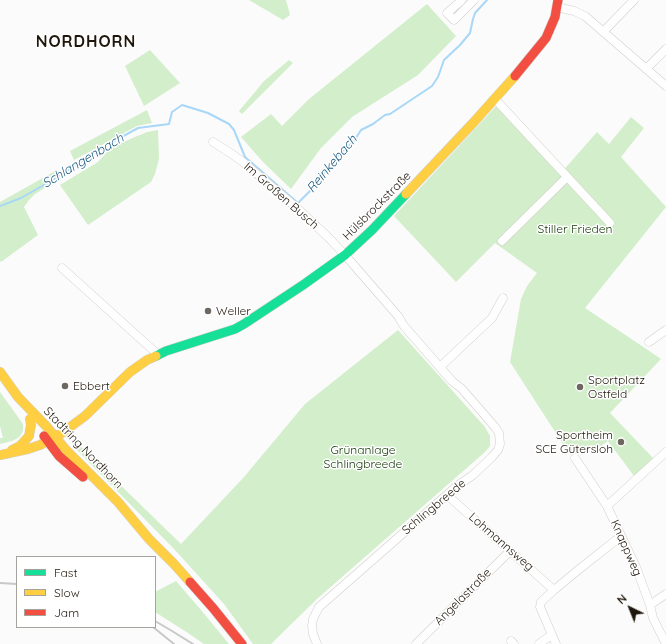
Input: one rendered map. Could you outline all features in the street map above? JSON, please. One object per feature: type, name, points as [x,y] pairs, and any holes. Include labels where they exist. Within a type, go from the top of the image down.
[{"type":"street","points":[[463,3],[474,0]]},
{"type":"street","points":[[603,32],[634,0]]},
{"type":"street","points":[[558,4],[585,16],[666,86]]},
{"type":"street","name":"Hülsbrockstraße","points":[[0,455],[40,445],[68,430],[139,365],[157,354],[235,329],[345,255],[372,230],[495,99],[546,38],[555,18],[558,4]]},
{"type":"street","points":[[646,69],[666,49]]},
{"type":"street","points":[[495,99],[610,223]]},
{"type":"street","name":"Im Großen Busch","points":[[213,142],[244,163],[297,208],[345,255]]},
{"type":"street","points":[[502,241],[567,177]]},
{"type":"street","name":"Schlingbreede","points":[[317,644],[312,626],[313,619],[319,607],[492,457],[498,450],[500,440],[499,433],[495,427],[404,326],[398,316],[345,255]]},
{"type":"street","points":[[62,268],[157,354]]},
{"type":"street","points":[[440,367],[492,318],[503,298]]},
{"type":"street","points":[[649,342],[666,330]]},
{"type":"street","name":"Stadtring Nordhorn","points":[[0,372],[52,439],[56,452],[64,461],[83,477],[174,564],[213,608],[242,644]]},
{"type":"street","name":"Stadtring Nordhorn","points":[[0,380],[43,434],[52,439]]},
{"type":"street","name":"Stadtring Nordhorn","points":[[0,455],[20,446],[29,436],[30,419]]},
{"type":"street","points":[[607,506],[666,452]]},
{"type":"street","name":"Knappweg","points":[[575,458],[607,506],[636,567],[650,605],[653,618],[666,644]]},
{"type":"street","name":"Lohmannsweg","points":[[447,495],[554,590]]},
{"type":"street","points":[[556,644],[540,607],[541,602],[616,540],[622,537]]},
{"type":"street","name":"Angelastraße","points":[[416,644],[510,551]]},
{"type":"street","points":[[650,605],[666,594]]},
{"type":"street","points":[[539,644],[551,635]]},
{"type":"green space","points":[[249,0],[286,0],[290,15],[283,20]]},
{"type":"green space","points":[[427,4],[456,36],[418,75],[352,117],[321,148],[291,189],[263,162],[241,137],[271,114],[282,126],[309,99]]},
{"type":"green space","points":[[150,50],[180,83],[144,106],[125,66]]},
{"type":"green space","points":[[289,60],[293,63],[242,114],[239,111],[264,81]]},
{"type":"green space","name":"Stiller Frieden","points":[[498,104],[561,173],[597,132],[609,144],[631,117],[644,128],[621,157],[666,207],[585,308],[661,359],[610,413],[654,459],[634,476],[608,441],[595,450],[591,445],[580,453],[575,451],[570,455],[510,362],[521,299],[527,286],[537,273],[495,243],[456,282],[394,216]]},
{"type":"green space","points":[[147,110],[152,123],[137,126],[74,160],[70,151]]},
{"type":"green space","points":[[158,130],[159,159],[151,182],[88,225],[60,185],[98,162],[108,151],[121,143],[147,132]]},
{"type":"green space","points":[[57,170],[61,178],[35,194],[24,207],[38,235],[1,262],[0,202]]},
{"type":"green space","name":"Grünanlage Schlingbreede","points":[[398,330],[485,427],[490,436],[490,446],[318,598],[271,644],[253,644],[224,604],[175,550],[73,446],[74,440],[181,544],[244,477],[305,404]]},
{"type":"green space","points":[[0,392],[23,424],[23,430],[18,438],[0,444],[0,438],[3,438],[0,426]]},
{"type":"green space","points":[[176,581],[229,644],[204,644],[156,613],[156,591]]},
{"type":"waterway","name":"Reinkebach","points":[[0,206],[21,198],[56,178],[107,145],[138,128],[169,124],[172,112],[182,105],[208,113],[229,124],[234,130],[245,157],[298,203],[318,183],[325,172],[338,156],[354,141],[361,130],[373,124],[385,115],[390,114],[432,86],[438,77],[444,60],[470,33],[475,13],[487,0]]},
{"type":"railway","points":[[0,583],[16,584]]},
{"type":"railway","points":[[156,622],[193,644]]},
{"type":"railway","points":[[154,628],[174,644]]},
{"type":"traffic: fast","points":[[156,356],[166,351],[235,329],[244,324],[345,255],[372,230],[406,194]]},
{"type":"traffic: slow","points":[[406,194],[515,76]]},
{"type":"traffic: slow","points":[[0,455],[40,445],[62,433],[85,416],[130,372],[147,360],[156,356]]},
{"type":"traffic: slow","points":[[0,372],[18,397],[47,427],[66,450],[118,502],[149,539],[190,582]]},
{"type":"traffic: slow","points":[[12,450],[20,446],[29,436],[31,425],[30,419]]},
{"type":"traffic: jam","points":[[515,76],[546,38],[555,17],[558,0]]},
{"type":"traffic: jam","points":[[44,436],[59,456],[83,477]]},
{"type":"traffic: jam","points":[[190,582],[242,644]]},
{"type":"place","name":"Weller","points":[[208,311]]},
{"type":"place","name":"Ebbert","points":[[65,386]]},
{"type":"place","name":"Sportplatz Ostfeld","points":[[580,387]]},
{"type":"place","name":"Sportheim SCE Gütersloh","points":[[621,442]]},
{"type":"district","name":"NORDHORN","points":[[86,42]]},
{"type":"water label","name":"Schlangenbach","points":[[83,161]]}]
